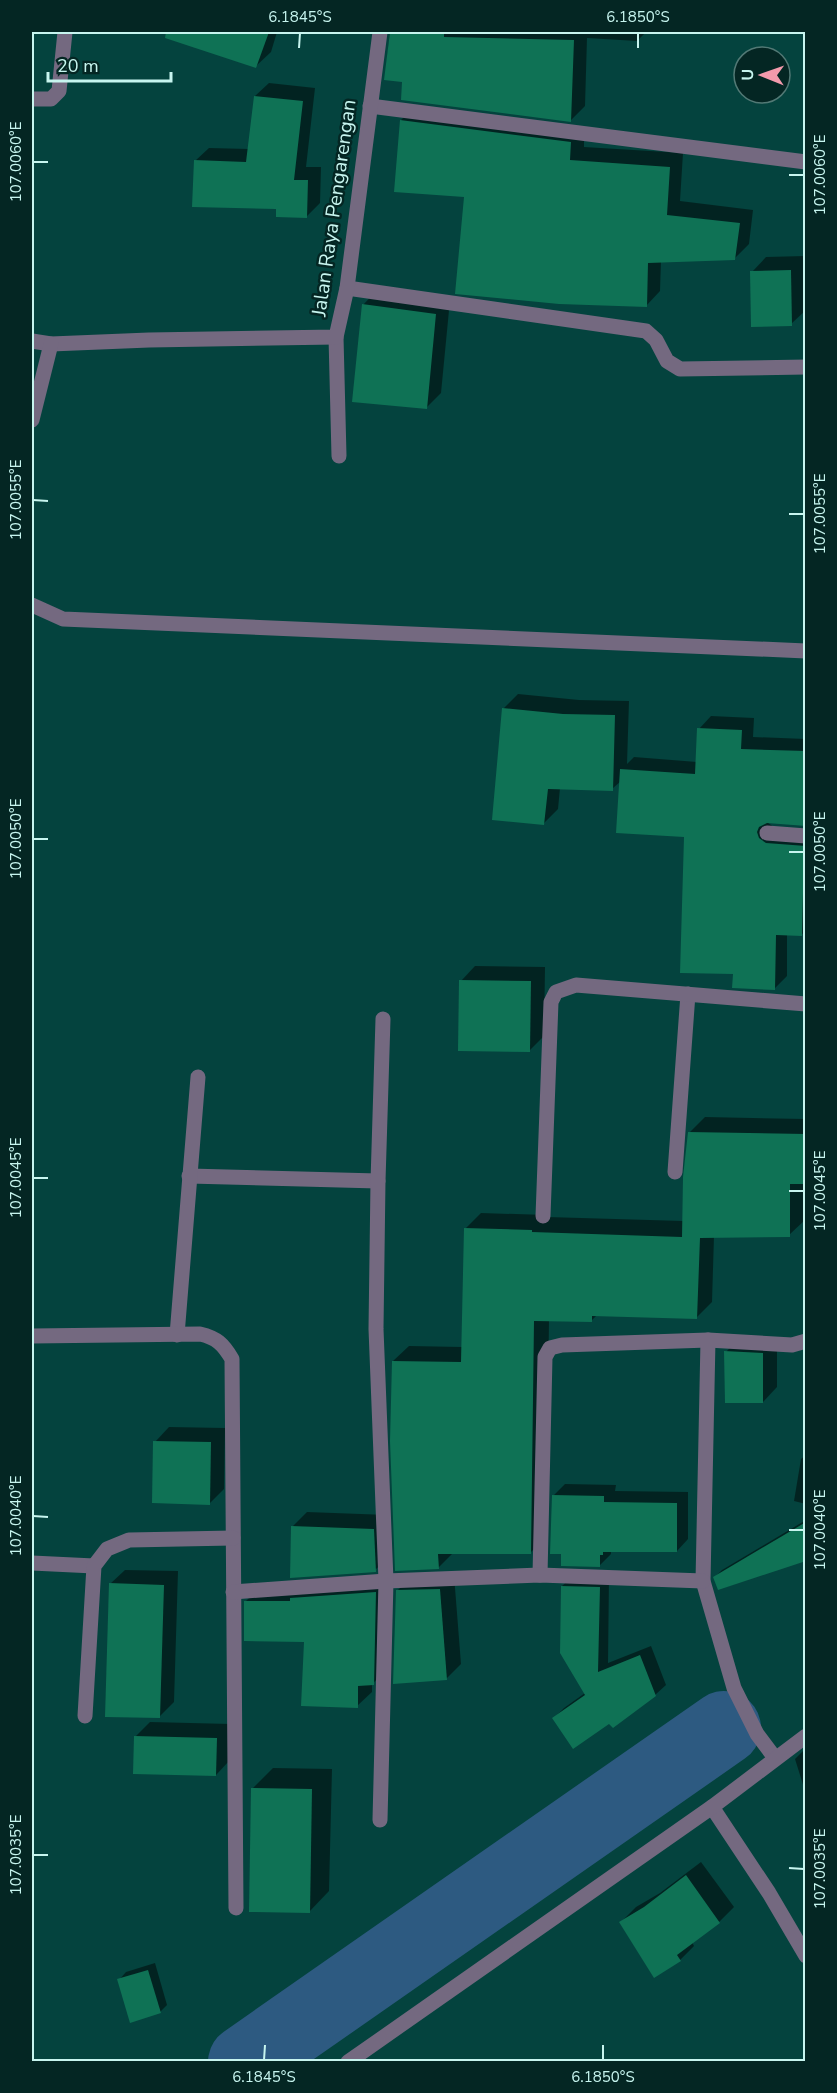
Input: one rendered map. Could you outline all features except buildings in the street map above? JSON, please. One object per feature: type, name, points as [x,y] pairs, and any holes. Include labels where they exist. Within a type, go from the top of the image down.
[{"type":"street","points":[[32,99],[51,99],[59,91],[65,32]]},
{"type":"street","name":"Jalan Raya Pengarengan","points":[[32,341],[51,344],[336,337],[347,288],[380,32]]},
{"type":"street","points":[[370,106],[806,162]]},
{"type":"street","points":[[347,288],[646,331],[656,340],[667,361],[680,369],[806,368]]},
{"type":"street","points":[[336,337],[339,456]]},
{"type":"street","points":[[32,420],[51,344]]},
{"type":"street","points":[[32,605],[63,619],[806,651]]},
{"type":"street","points":[[767,833],[806,836]]},
{"type":"street","points":[[543,1216],[551,1002],[556,992],[576,985],[806,1004]]},
{"type":"street","points":[[675,1172],[688,994]]},
{"type":"street","points":[[380,1820],[386,1581],[376,1329],[383,1018]]},
{"type":"street","points":[[177,1335],[198,1077]]},
{"type":"street","points":[[189,1176],[378,1181]]},
{"type":"street","points":[[32,1336],[200,1334],[213,1337],[223,1344],[232,1359],[236,1908]]},
{"type":"street","points":[[540,1575],[546,1353],[550,1348],[708,1340],[792,1345],[806,1341]]},
{"type":"street","points":[[708,1340],[703,1581],[734,1688],[757,1734],[775,1758]]},
{"type":"street","points":[[85,1716],[94,1566],[107,1549],[129,1540],[233,1538]]},
{"type":"street","points":[[32,1563],[94,1566]]},
{"type":"street","points":[[233,1592],[386,1581],[540,1575],[703,1581]]},
{"type":"street","points":[[348,2061],[712,1807],[806,1736]]},
{"type":"street","points":[[712,1807],[769,1893],[806,1956]]},
{"type":"waterway","points":[[245,2062],[724,1728]]}]
